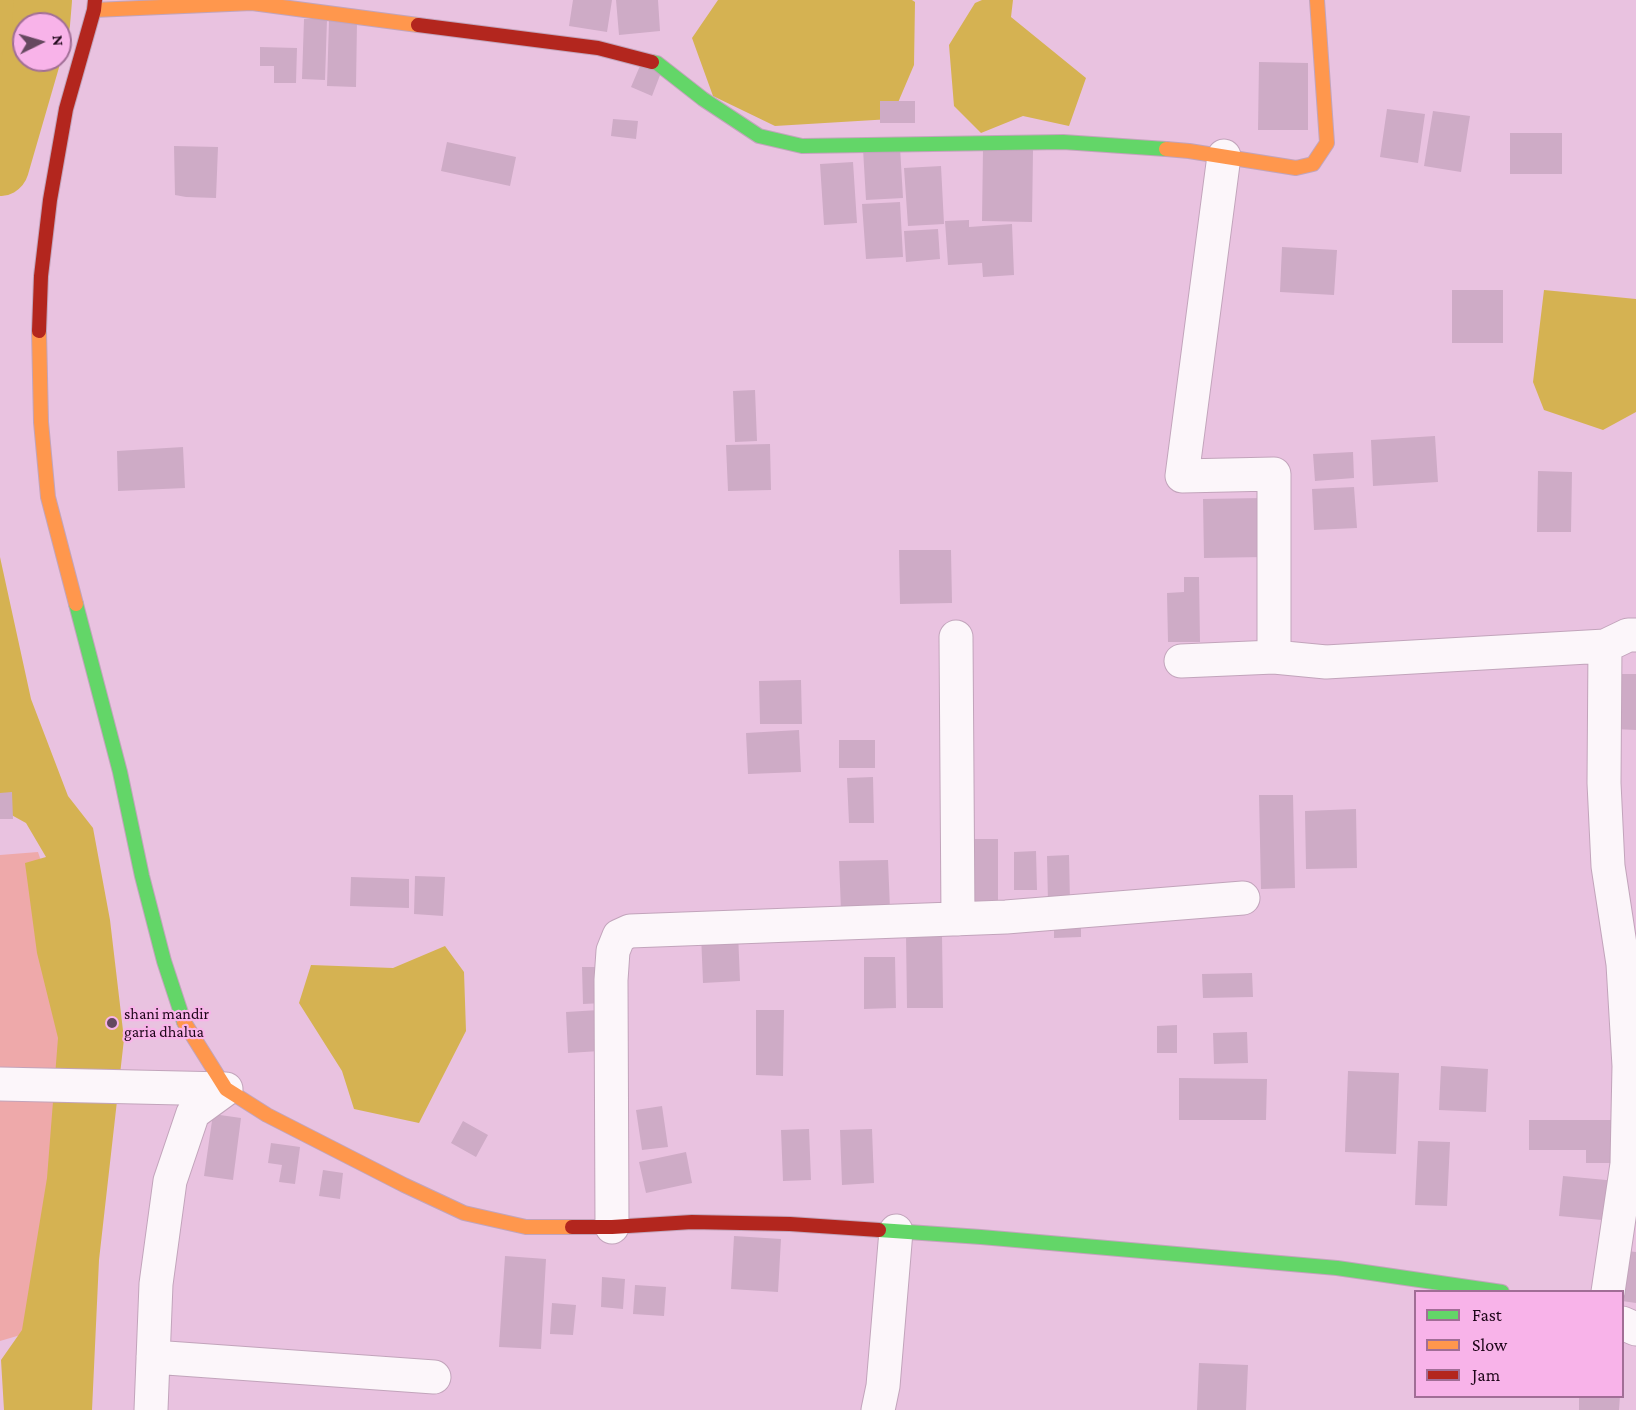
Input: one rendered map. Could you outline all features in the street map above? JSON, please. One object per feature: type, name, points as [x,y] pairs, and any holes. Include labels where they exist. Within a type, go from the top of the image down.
[{"type":"street","points":[[1317,0],[1327,143],[1313,164],[1296,168],[1189,151],[1063,142],[802,146],[759,136],[703,99],[657,63],[598,48],[252,3],[94,5],[66,109],[50,200],[41,276],[39,354],[41,423],[48,497],[107,718],[142,876],[164,961],[185,1026],[226,1089],[267,1114],[404,1185],[464,1213],[526,1227],[612,1227],[692,1222],[790,1224],[981,1237],[1336,1268],[1488,1290]]},
{"type":"street","points":[[1224,156],[1182,476],[1274,474],[1275,657]]},
{"type":"street","points":[[1181,661],[1275,657],[1326,662],[1605,646],[1628,635],[1636,635]]},
{"type":"street","points":[[956,637],[958,919]]},
{"type":"street","points":[[1605,646],[1604,783],[1608,866],[1623,964],[1629,1066],[1627,1164],[1608,1290]]},
{"type":"street","points":[[612,1227],[611,980],[613,951],[619,936],[630,931],[1006,917],[1243,898]]},
{"type":"street","points":[[14,1085],[226,1089]]},
{"type":"street","points":[[151,1410],[156,1284],[170,1181],[193,1113],[226,1089]]},
{"type":"street","points":[[878,1410],[883,1386],[896,1231]]},
{"type":"street","points":[[153,1357],[434,1377]]},
{"type":"shaded area","points":[[0,0],[32,0],[30,12],[12,12],[12,72],[21,72],[0,175]]},
{"type":"shaded area","points":[[718,0],[912,0],[915,2],[914,65],[891,119],[775,126],[713,96],[692,38]]},
{"type":"shaded area","points":[[982,0],[1013,0],[1011,17],[1086,78],[1069,126],[1023,116],[981,133],[954,106],[949,45],[975,3]]},
{"type":"shaded area","points":[[1544,290],[1636,299],[1636,412],[1603,430],[1544,410],[1533,382]]},
{"type":"shaded area","points":[[0,557],[31,699],[68,796],[93,828],[110,920],[124,1039],[99,1260],[92,1410],[4,1410],[1,1360],[22,1330],[47,1178],[58,1038],[37,953],[25,863],[46,857],[26,823],[6,812],[0,801]]},
{"type":"shaded area","points":[[38,852],[81,979],[41,1329],[0,1341],[0,855]]},
{"type":"shaded area","points":[[445,946],[464,972],[466,1031],[419,1123],[354,1109],[342,1071],[299,1003],[311,965],[393,968]]},
{"type":"building","points":[[573,0],[612,0],[607,32],[569,26]]},
{"type":"building","points":[[616,0],[658,0],[660,31],[619,35]]},
{"type":"building","points":[[304,19],[327,19],[325,80],[302,79]]},
{"type":"building","points":[[329,20],[357,21],[356,87],[327,86]]},
{"type":"building","points":[[260,47],[297,48],[296,83],[274,83],[274,66],[260,66]]},
{"type":"building","points":[[642,61],[662,70],[652,96],[631,87]]},
{"type":"building","points":[[1259,62],[1308,63],[1308,130],[1258,130]]},
{"type":"building","points":[[880,101],[915,101],[915,123],[880,123]]},
{"type":"building","points":[[1387,109],[1425,114],[1418,163],[1380,157]]},
{"type":"building","points":[[1433,111],[1470,116],[1461,172],[1424,166]]},
{"type":"building","points":[[613,119],[638,121],[636,139],[611,136]]},
{"type":"building","points":[[1510,133],[1562,133],[1562,174],[1510,174]]},
{"type":"building","points":[[447,142],[516,157],[510,186],[441,171]]},
{"type":"building","points":[[174,146],[218,147],[216,198],[175,195]]},
{"type":"building","points":[[900,147],[903,198],[866,200],[863,149]]},
{"type":"building","points":[[983,149],[1033,150],[1032,222],[982,221]]},
{"type":"building","points":[[853,162],[857,223],[824,225],[820,164]]},
{"type":"building","points":[[941,166],[944,224],[908,226],[904,168]]},
{"type":"building","points":[[900,202],[903,257],[866,259],[862,204]]},
{"type":"building","points":[[969,220],[969,227],[1012,224],[1014,275],[983,277],[982,263],[948,265],[945,221]]},
{"type":"building","points":[[938,229],[940,259],[906,262],[904,231]]},
{"type":"building","points":[[1282,247],[1337,250],[1334,295],[1280,292]]},
{"type":"building","points":[[1452,290],[1503,290],[1503,343],[1452,343]]},
{"type":"building","points":[[755,390],[757,441],[735,442],[733,391]]},
{"type":"building","points":[[1435,436],[1438,482],[1373,486],[1371,440]]},
{"type":"building","points":[[770,444],[771,490],[728,491],[726,445]]},
{"type":"building","points":[[183,447],[185,488],[118,491],[117,451]]},
{"type":"building","points":[[1353,452],[1354,478],[1315,481],[1313,454]]},
{"type":"building","points":[[1538,471],[1572,472],[1571,532],[1537,532]]},
{"type":"building","points":[[1354,487],[1357,528],[1314,530],[1312,489]]},
{"type":"building","points":[[1263,498],[1264,557],[1204,558],[1203,499]]},
{"type":"building","points":[[899,550],[951,550],[952,603],[900,604]]},
{"type":"building","points":[[1184,577],[1199,577],[1200,642],[1168,642],[1167,593],[1184,592]]},
{"type":"building","points":[[1615,674],[1636,674],[1636,730],[1614,729]]},
{"type":"building","points":[[801,680],[802,724],[760,724],[759,681]]},
{"type":"building","points":[[799,730],[801,772],[748,774],[746,733]]},
{"type":"building","points":[[839,740],[875,740],[875,768],[839,768]]},
{"type":"building","points":[[873,777],[874,823],[849,823],[847,778]]},
{"type":"building","points":[[12,792],[13,819],[0,819],[0,793]]},
{"type":"building","points":[[1259,795],[1293,795],[1295,888],[1261,889]]},
{"type":"building","points":[[1356,809],[1357,868],[1306,869],[1305,811]]},
{"type":"building","points":[[966,839],[998,839],[998,908],[966,908]]},
{"type":"building","points":[[1036,851],[1037,890],[1014,890],[1014,852]]},
{"type":"building","points":[[1069,855],[1070,902],[1048,903],[1047,856]]},
{"type":"building","points":[[888,860],[890,909],[841,910],[839,861]]},
{"type":"building","points":[[415,876],[445,877],[443,916],[414,914]]},
{"type":"building","points":[[351,877],[409,879],[409,908],[350,906]]},
{"type":"building","points":[[1081,919],[1081,937],[1054,938],[1054,920]]},
{"type":"building","points":[[738,932],[740,981],[703,983],[701,934]]},
{"type":"building","points":[[906,935],[942,935],[943,1008],[907,1008]]},
{"type":"building","points":[[864,957],[895,957],[896,1008],[864,1009]]},
{"type":"building","points":[[582,967],[603,967],[604,1003],[583,1004]]},
{"type":"building","points":[[1252,973],[1253,997],[1203,998],[1202,974]]},
{"type":"building","points":[[599,1010],[600,1051],[568,1053],[566,1012]]},
{"type":"building","points":[[756,1010],[784,1010],[783,1076],[756,1075]]},
{"type":"building","points":[[1177,1025],[1177,1053],[1157,1053],[1157,1026]]},
{"type":"building","points":[[1247,1032],[1248,1063],[1214,1064],[1213,1033]]},
{"type":"building","points":[[1441,1066],[1488,1069],[1486,1112],[1439,1110]]},
{"type":"building","points":[[1348,1071],[1399,1073],[1396,1154],[1345,1152]]},
{"type":"building","points":[[1179,1078],[1267,1079],[1266,1120],[1179,1120]]},
{"type":"building","points":[[662,1106],[668,1147],[642,1150],[636,1110]]},
{"type":"building","points":[[213,1114],[241,1118],[233,1180],[204,1176]]},
{"type":"building","points":[[1529,1120],[1614,1120],[1614,1163],[1586,1163],[1586,1150],[1529,1150]]},
{"type":"building","points":[[463,1121],[488,1135],[476,1157],[451,1143]]},
{"type":"building","points":[[809,1129],[811,1180],[783,1181],[781,1130]]},
{"type":"building","points":[[872,1129],[874,1183],[842,1185],[840,1130]]},
{"type":"building","points":[[1418,1141],[1450,1142],[1447,1206],[1415,1205]]},
{"type":"building","points":[[271,1143],[300,1147],[295,1184],[279,1182],[282,1165],[268,1163]]},
{"type":"building","points":[[686,1152],[692,1183],[646,1193],[639,1162]]},
{"type":"building","points":[[323,1170],[343,1173],[340,1199],[319,1196]]},
{"type":"building","points":[[1563,1176],[1617,1181],[1613,1221],[1559,1216]]},
{"type":"building","points":[[734,1236],[781,1239],[778,1292],[731,1289]]},
{"type":"building","points":[[1627,1251],[1636,1252],[1636,1303],[1624,1301]]},
{"type":"building","points":[[505,1256],[546,1259],[541,1349],[499,1347]]},
{"type":"building","points":[[602,1277],[625,1279],[623,1309],[601,1307]]},
{"type":"building","points":[[635,1285],[666,1287],[664,1316],[633,1314]]},
{"type":"building","points":[[552,1303],[576,1305],[573,1335],[550,1334]]},
{"type":"building","points":[[1199,1363],[1248,1365],[1246,1410],[1197,1410]]},
{"type":"building","points":[[1579,1398],[1620,1398],[1619,1410],[1579,1410]]},
{"type":"waterway","points":[[42,12],[43,0]]},
{"type":"waterway","points":[[0,167],[28,72]]},
{"type":"traffic: fast","points":[[652,62],[657,63],[703,99],[759,136],[802,146],[1063,142],[1166,149]]},
{"type":"traffic: fast","points":[[76,604],[120,772],[142,876],[164,961],[184,1022]]},
{"type":"traffic: fast","points":[[879,1230],[1337,1268],[1488,1290]]},
{"type":"traffic: slow","points":[[1166,149],[1296,168],[1313,164],[1327,143],[1317,0]]},
{"type":"traffic: slow","points":[[94,10],[252,3],[418,25]]},
{"type":"traffic: slow","points":[[39,331],[41,422],[48,497],[76,604]]},
{"type":"traffic: slow","points":[[184,1022],[226,1089],[267,1115],[464,1213],[526,1227],[572,1227]]},
{"type":"traffic: jam","points":[[39,331],[41,276],[50,200],[66,109],[95,0]]},
{"type":"traffic: jam","points":[[418,25],[598,48],[652,62]]},
{"type":"traffic: jam","points":[[572,1227],[692,1222],[790,1224],[879,1230]]},
{"type":"place","name":"shani mandir garia dhalua","points":[[112,1023]]}]
